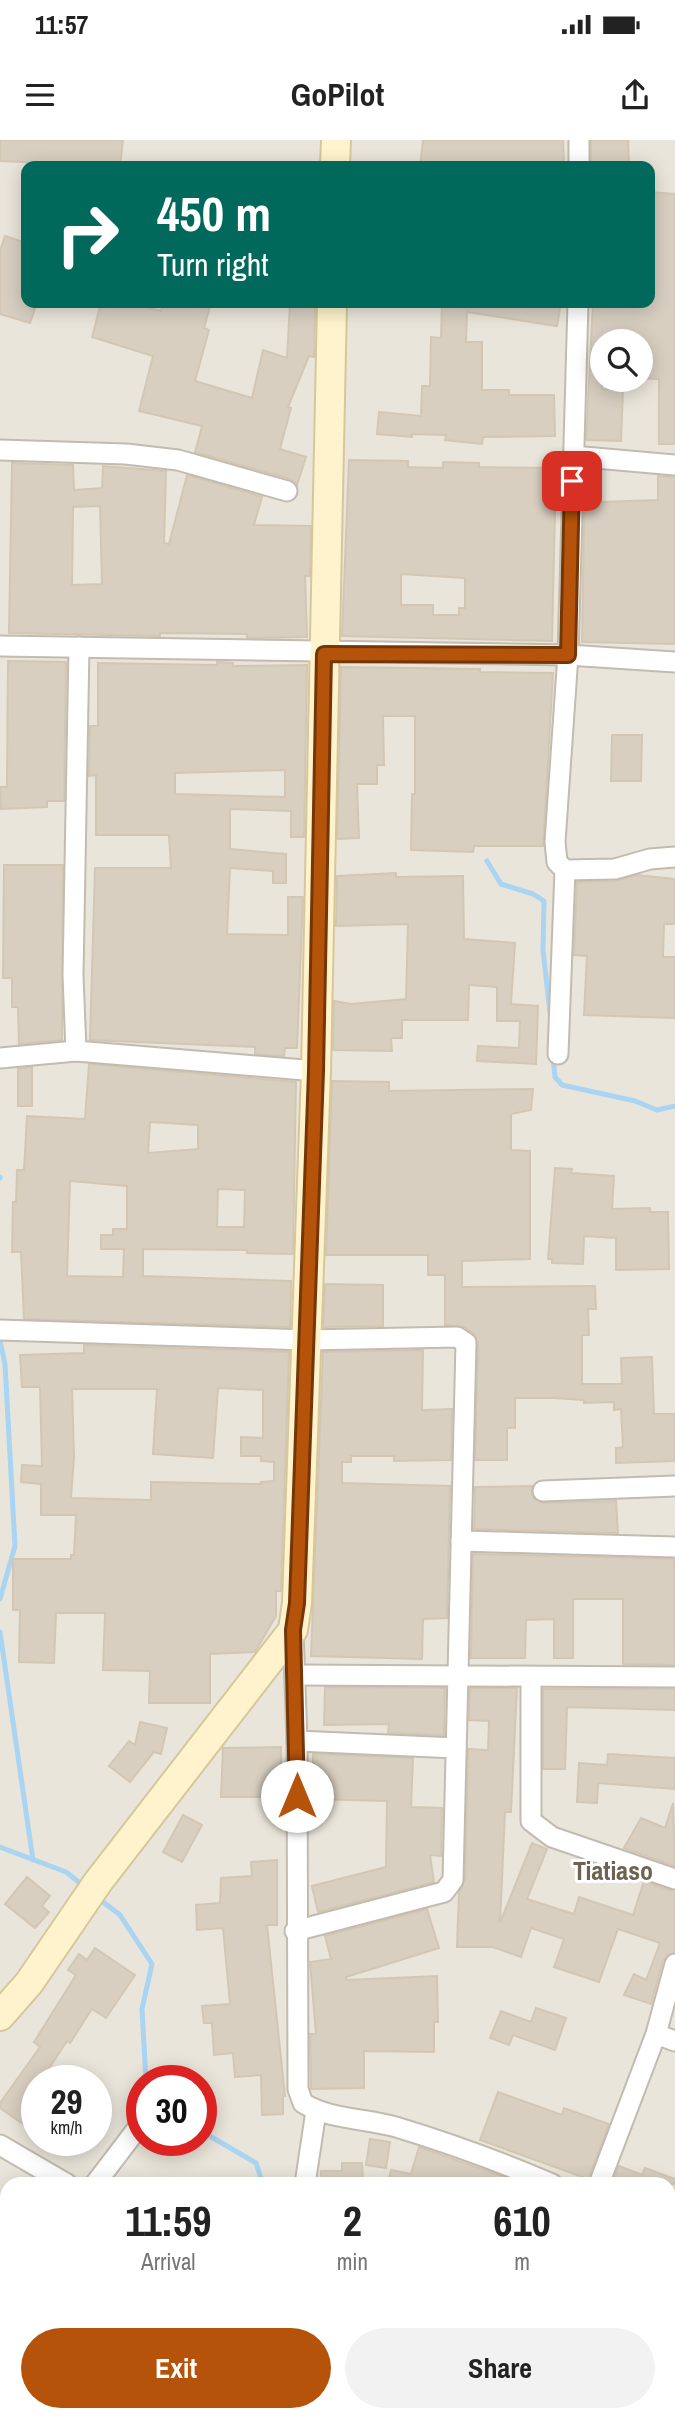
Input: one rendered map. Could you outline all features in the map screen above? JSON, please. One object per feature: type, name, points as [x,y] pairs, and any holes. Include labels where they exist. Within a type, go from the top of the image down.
[{"type":"street","points":[[335,161],[336,140]]},
{"type":"street","points":[[579,140],[579,161]]},
{"type":"street","points":[[332,308],[316,1071],[297,1603],[293,1630],[298,1741],[295,1931],[298,2089],[303,2103],[316,2111],[392,2126],[472,2150],[536,2177]]},
{"type":"street","points":[[578,308],[568,655],[555,842],[557,862],[565,870],[615,869],[650,859],[675,857]]},
{"type":"street","points":[[0,450],[126,454],[178,460],[287,491]]},
{"type":"street","points":[[573,456],[675,465]]},
{"type":"street","points":[[0,646],[324,654],[568,655],[675,662]]},
{"type":"street","points":[[76,1051],[73,975],[79,647]]},
{"type":"street","points":[[558,1054],[565,870]]},
{"type":"street","points":[[0,1058],[76,1051],[316,1071]]},
{"type":"street","points":[[0,1330],[307,1340],[464,1338],[466,1343],[453,1880],[444,1892],[295,1931]]},
{"type":"street","points":[[543,1491],[675,1486]]},
{"type":"street","points":[[461,1541],[675,1547]]},
{"type":"street","points":[[0,2016],[29,1983],[98,1882],[293,1630]]},
{"type":"street","points":[[295,1675],[675,1677]]},
{"type":"street","points":[[531,1677],[531,1821],[552,1837],[675,1879]]},
{"type":"street","points":[[298,1741],[456,1748]]},
{"type":"street","points":[[602,2177],[656,2034],[675,1964]]},
{"type":"street","points":[[656,2034],[675,2041]]},
{"type":"street","points":[[306,2177],[316,2111]]},
{"type":"street","points":[[100,2177],[126,2142]]},
{"type":"street","points":[[0,2145],[55,2177]]},
{"type":"shaded area","points":[[0,140],[675,140],[675,2177],[0,2177]]},
{"type":"building","points":[[0,140],[123,140],[121,161],[0,161]]},
{"type":"building","points":[[423,140],[563,140],[564,161],[421,161]]},
{"type":"building","points":[[591,140],[628,140],[629,161],[591,161]]},
{"type":"building","points":[[655,192],[675,194],[675,444],[659,444],[659,379],[653,379],[653,329],[592,329],[593,308],[655,308]]},
{"type":"building","points":[[5,236],[21,241],[21,308],[35,308],[30,323],[0,314],[0,251]]},
{"type":"building","points":[[100,308],[150,308],[161,311],[162,308],[210,308],[204,328],[209,330],[195,381],[252,398],[263,350],[287,358],[290,308],[315,308],[314,357],[309,356],[288,407],[291,408],[280,449],[306,457],[297,485],[290,479],[195,452],[202,426],[139,411],[153,356],[92,337]]},
{"type":"building","points":[[442,308],[560,308],[557,326],[467,312],[466,342],[482,342],[482,390],[509,390],[509,395],[554,395],[555,436],[483,437],[482,444],[445,440],[446,435],[412,434],[412,437],[377,434],[379,412],[421,416],[422,386],[430,386],[431,337],[441,338]]},
{"type":"building","points":[[590,362],[590,392],[623,392],[621,441],[586,440]]},
{"type":"building","points":[[349,460],[408,461],[408,467],[443,468],[443,462],[479,463],[479,467],[556,468],[552,641],[342,636]],"holes":[[[401,574],[465,578],[465,608],[459,608],[459,615],[433,615],[433,605],[401,605]]]},
{"type":"building","points":[[12,463],[73,465],[74,490],[102,488],[103,466],[166,471],[164,543],[169,544],[187,475],[262,497],[254,525],[311,526],[310,576],[305,576],[307,637],[247,638],[247,634],[160,633],[160,636],[9,633]],"holes":[[[100,506],[102,584],[72,585],[73,507]]]},
{"type":"building","points":[[600,471],[601,502],[658,500],[658,476],[675,477],[675,644],[582,642],[585,472]]},
{"type":"building","points":[[8,661],[66,662],[64,801],[47,801],[47,807],[1,809],[0,787],[7,787]]},
{"type":"building","points":[[217,662],[233,663],[233,666],[307,665],[304,837],[291,837],[291,811],[230,809],[230,849],[286,854],[286,883],[273,883],[273,871],[230,868],[227,934],[288,935],[288,897],[303,897],[297,1048],[285,1048],[284,1056],[255,1054],[255,1047],[90,1040],[95,868],[171,868],[169,835],[96,835],[96,775],[89,776],[90,726],[98,726],[98,663],[217,665]],"holes":[[[285,770],[285,797],[175,794],[175,773]]]},
{"type":"building","points":[[341,667],[553,673],[543,846],[474,846],[473,852],[411,850],[412,794],[415,794],[415,716],[383,716],[384,765],[377,765],[377,784],[357,784],[359,838],[337,839]]},
{"type":"building","points":[[612,735],[642,735],[641,781],[611,781]]},
{"type":"building","points":[[4,865],[63,865],[62,1040],[19,1044],[18,1007],[12,1007],[12,978],[3,978]]},
{"type":"building","points":[[396,873],[396,877],[463,876],[464,939],[515,943],[511,1004],[538,1006],[536,1064],[477,1061],[478,1046],[519,1048],[520,1021],[497,1021],[497,987],[469,985],[468,1020],[402,1020],[402,1038],[391,1038],[392,1051],[333,1050],[334,1001],[351,1004],[406,999],[408,924],[336,926],[337,876]]},
{"type":"building","points":[[637,875],[675,879],[675,924],[664,924],[663,957],[675,957],[675,1018],[584,1015],[587,956],[574,955],[577,882],[616,881]]},
{"type":"building","points":[[89,1064],[296,1082],[293,1254],[247,1253],[247,1250],[143,1249],[143,1276],[291,1281],[290,1327],[24,1319],[21,1252],[12,1252],[13,1202],[16,1202],[17,1170],[24,1170],[27,1116],[85,1119]],"holes":[[[150,1122],[198,1125],[198,1149],[148,1153]],[[70,1181],[127,1186],[127,1229],[113,1229],[113,1235],[101,1235],[101,1249],[124,1249],[123,1277],[67,1276]],[[218,1189],[245,1190],[244,1227],[217,1227]]]},
{"type":"building","points":[[32,1067],[32,1106],[18,1106],[18,1069]]},
{"type":"building","points":[[332,1081],[389,1082],[389,1091],[533,1089],[531,1110],[511,1114],[511,1150],[530,1151],[530,1259],[462,1261],[462,1287],[595,1286],[596,1309],[588,1309],[589,1335],[582,1335],[582,1384],[622,1384],[621,1358],[652,1357],[654,1414],[675,1414],[675,1461],[616,1463],[616,1448],[623,1447],[621,1409],[614,1410],[614,1402],[584,1403],[584,1400],[553,1398],[515,1398],[515,1428],[507,1428],[507,1460],[475,1460],[478,1343],[473,1333],[464,1327],[445,1325],[445,1275],[428,1275],[428,1255],[326,1255]]},
{"type":"building","points":[[555,1168],[572,1169],[571,1173],[614,1176],[612,1209],[650,1208],[650,1212],[668,1212],[669,1269],[616,1270],[616,1238],[584,1236],[583,1264],[552,1263],[552,1259],[548,1259]]},
{"type":"building","points":[[325,1284],[383,1285],[383,1326],[323,1327]]},
{"type":"building","points":[[84,1345],[289,1352],[281,1591],[276,1591],[276,1616],[255,1652],[210,1654],[210,1703],[149,1703],[150,1671],[103,1670],[105,1613],[56,1613],[54,1663],[19,1662],[20,1610],[13,1610],[13,1559],[71,1559],[71,1555],[74,1555],[76,1515],[41,1515],[41,1484],[21,1482],[22,1465],[42,1466],[40,1387],[22,1387],[20,1355],[84,1353]],"holes":[[[218,1388],[263,1390],[263,1438],[241,1437],[241,1456],[261,1456],[261,1461],[274,1462],[274,1481],[261,1484],[151,1482],[151,1500],[71,1498],[74,1457],[72,1389],[157,1389],[153,1454],[213,1458]]]},
{"type":"building","points":[[423,1350],[422,1410],[452,1409],[451,1460],[394,1461],[394,1456],[351,1456],[351,1462],[342,1462],[342,1483],[450,1486],[447,1618],[423,1619],[422,1659],[311,1656],[323,1352]]},
{"type":"building","points":[[532,1486],[533,1498],[543,1503],[616,1501],[618,1533],[474,1529],[475,1487]]},
{"type":"building","points":[[473,1554],[674,1559],[675,1665],[623,1664],[623,1599],[573,1599],[573,1658],[554,1658],[554,1619],[526,1620],[525,1658],[471,1658]]},
{"type":"building","points":[[325,1687],[445,1688],[444,1735],[388,1733],[389,1724],[324,1725]]},
{"type":"building","points":[[470,1688],[517,1688],[511,1812],[505,1812],[500,1923],[532,1843],[547,1849],[527,1899],[574,1914],[579,1897],[633,1915],[644,1881],[675,1892],[675,1952],[663,1960],[651,2004],[624,1995],[634,1974],[646,1980],[660,1943],[618,1929],[599,1982],[554,1967],[564,1939],[531,1928],[521,1957],[493,1947],[457,1947],[459,1892],[465,1880],[468,1749],[488,1750],[489,1721],[469,1720]]},
{"type":"building","points":[[543,1689],[675,1689],[675,1710],[567,1707],[565,1769],[543,1769]]},
{"type":"building","points":[[140,1722],[167,1728],[161,1754],[154,1752],[130,1782],[109,1766],[129,1741],[135,1745]]},
{"type":"building","points":[[281,1747],[281,1797],[221,1797],[223,1748]]},
{"type":"building","points":[[313,1754],[413,1758],[411,1807],[442,1808],[441,1856],[430,1855],[434,1882],[318,1912],[312,1886],[386,1867],[387,1801],[312,1799]]},
{"type":"building","points":[[608,1754],[675,1758],[675,1789],[598,1783],[597,1803],[577,1802],[579,1763],[607,1765]]},
{"type":"building","points":[[673,1803],[675,1866],[624,1848],[641,1818],[665,1828]]},
{"type":"building","points":[[183,1815],[202,1825],[182,1862],[163,1852]]},
{"type":"building","points":[[277,1860],[277,1925],[267,1925],[285,2096],[283,2114],[262,2115],[261,2075],[235,2077],[233,2053],[214,2055],[212,2023],[204,2023],[202,2006],[230,2004],[223,1928],[197,1930],[196,1905],[220,1903],[221,1878],[252,1876],[251,1862]]},
{"type":"building","points":[[27,1877],[50,1896],[42,1906],[49,1912],[35,1928],[5,1904]]},
{"type":"building","points":[[427,1909],[439,1948],[346,1977],[346,1980],[437,1976],[438,2022],[434,2022],[434,2052],[364,2051],[364,2088],[311,2089],[310,2034],[316,2034],[310,1962],[331,1959],[325,1936]]},
{"type":"building","points":[[95,1948],[135,1975],[106,2018],[92,2009],[70,2043],[67,2041],[51,2065],[27,2065],[40,2047],[34,2042],[76,1975],[68,1970],[79,1954],[87,1960]]},
{"type":"building","points":[[536,2008],[566,2018],[555,2050],[513,2035],[509,2045],[490,2038],[501,2011],[531,2022]]},
{"type":"building","points":[[21,2074],[21,2122],[0,2108],[0,2103]]},
{"type":"building","points":[[498,2092],[562,2115],[564,2108],[609,2124],[589,2177],[480,2140]]},
{"type":"building","points":[[370,2139],[390,2142],[386,2168],[366,2165]]},
{"type":"building","points":[[419,2147],[504,2177],[390,2177],[391,2170],[411,2174]]},
{"type":"building","points":[[342,2163],[362,2163],[363,2177],[321,2177],[321,2171],[342,2171]]},
{"type":"building","points":[[619,2166],[642,2175],[645,2168],[670,2177],[615,2177]]},
{"type":"waterway","points":[[487,861],[501,884],[533,894],[544,901],[543,950],[550,1013]]},
{"type":"waterway","points":[[553,1057],[555,1077],[562,1085],[635,1101],[657,1110],[675,1106]]},
{"type":"waterway","points":[[0,1341],[5,1364],[15,1546],[0,1599]]},
{"type":"waterway","points":[[0,1632],[33,1860]]},
{"type":"waterway","points":[[0,1847],[66,1872],[85,1887]]},
{"type":"waterway","points":[[98,1898],[120,1915],[152,1964],[142,2009],[145,2065]]},
{"type":"waterway","points":[[217,2140],[256,2163],[261,2177]]},
{"type":"district","name":"Tiatiaso","points":[[613,1871]]},
{"type":"route","points":[[297,1796],[298,1741],[293,1630],[297,1603],[316,1071],[324,654],[568,655],[572,481]]}]
